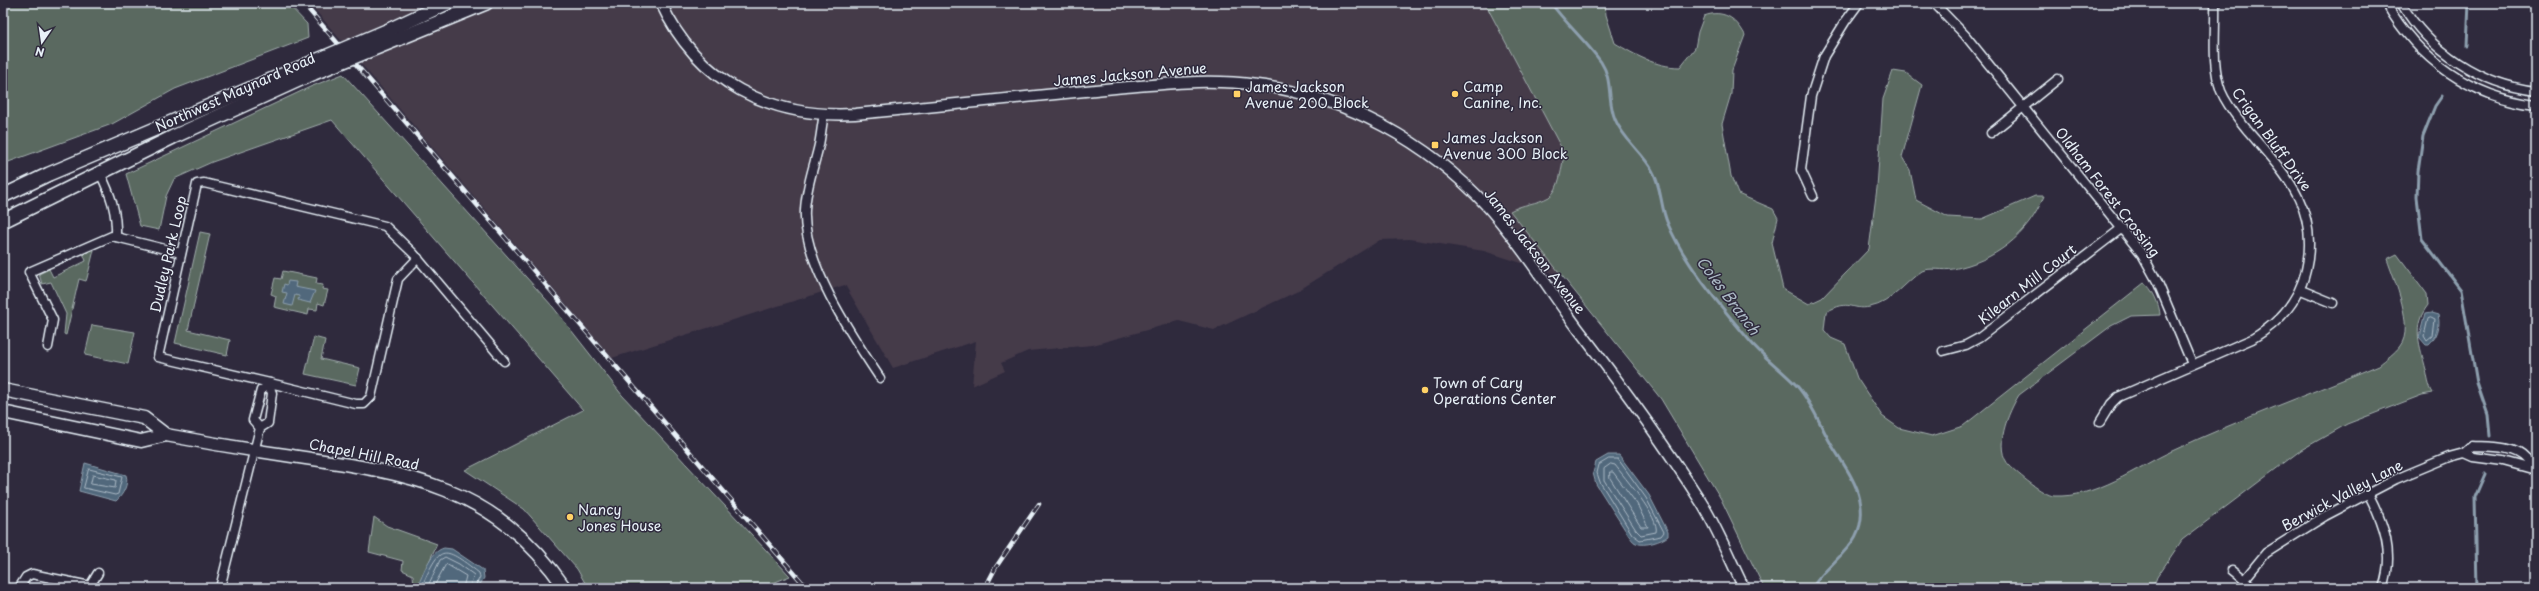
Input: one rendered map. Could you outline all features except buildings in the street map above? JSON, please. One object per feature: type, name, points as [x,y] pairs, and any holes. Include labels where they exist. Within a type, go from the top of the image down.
[{"type":"main road","name":"Northwest Maynard Road","points":[[394,34],[447,3]]},
{"type":"main road","name":"Northwest Maynard Road","points":[[3,196],[49,174],[394,34],[486,3]]},
{"type":"main road","name":"Northwest Maynard Road","points":[[3,221],[310,69]]},
{"type":"main road","name":"Chapel Hill Road","points":[[3,390],[144,418],[166,436]]},
{"type":"main road","name":"Chapel Hill Road","points":[[3,412],[141,441],[166,436],[256,451],[362,466],[438,485],[473,502],[507,524],[533,546],[565,588]]},
{"type":"street","name":"James Jackson Avenue","points":[[661,3],[691,49],[703,62],[734,87],[784,108],[824,114],[903,109],[1199,80],[1258,85],[1301,93],[1336,104],[1378,123],[1412,143],[1444,166],[1488,208],[1638,408],[1702,505],[1744,588]]},
{"type":"street","points":[[1813,196],[1801,170],[1811,96],[1827,50],[1859,3]]},
{"type":"street","name":"Oldham Forest Crossing","points":[[1934,3],[1966,35],[2122,228],[2151,268],[2192,364]]},
{"type":"street","name":"Crigan Bluff Drive","points":[[2100,422],[2111,404],[2118,397],[2252,339],[2263,332],[2289,308],[2301,290],[2310,247],[2309,229],[2305,211],[2291,182],[2234,113],[2221,91],[2217,72],[2216,3]]},
{"type":"street","points":[[2386,3],[2401,29],[2416,47],[2449,74],[2464,83],[2498,97],[2536,105]]},
{"type":"street","points":[[2401,3],[2409,17],[2427,37],[2456,62],[2486,78],[2536,91]]},
{"type":"street","points":[[1990,133],[2058,79]]},
{"type":"street","points":[[824,114],[819,144],[808,183],[805,212],[806,232],[818,271],[858,345],[880,378]]},
{"type":"street","points":[[100,173],[114,203],[117,217],[116,237]]},
{"type":"street","name":"Dudley Park Loop","points":[[418,258],[398,279],[371,397],[364,404],[356,404],[158,357],[196,184],[204,184],[385,226],[418,258],[504,360]]},
{"type":"street","name":"Kilearn Mill Court","points":[[1944,351],[1966,345],[1979,338],[2122,228]]},
{"type":"street","points":[[48,347],[53,320],[29,272],[112,236],[181,253]]},
{"type":"street","points":[[2301,290],[2333,303]]},
{"type":"street","points":[[220,588],[256,451],[260,428],[268,423],[272,393],[269,384],[261,390],[253,420],[260,428]]},
{"type":"street","name":"Berwick Valley Lane","points":[[2244,580],[2266,553],[2325,516],[2422,467],[2464,453],[2472,446],[2505,449],[2522,456],[2535,468]]},
{"type":"street","name":"Berwick Valley Lane","points":[[2464,453],[2473,457],[2503,461],[2535,468]]},
{"type":"street","points":[[2368,493],[2382,520],[2388,542],[2388,568],[2383,588]]},
{"type":"street","points":[[2232,570],[2254,588]]},
{"type":"street","points":[[19,588],[26,577],[32,574],[90,586],[98,573]]},
{"type":"shaded area","points":[[309,3],[1485,3],[1621,259],[1575,280],[1484,251],[1409,239],[1380,240],[1296,292],[1214,330],[1179,321],[1093,345],[1028,351],[1001,363],[1005,371],[972,386],[976,341],[893,368],[845,285],[612,358]]},
{"type":"green space","points":[[3,3],[287,3],[307,24],[308,38],[175,89],[112,124],[3,164]]},
{"type":"green space","points":[[1485,3],[1605,3],[1606,15],[1615,43],[1654,63],[1680,67],[1695,48],[1698,32],[1704,16],[1711,14],[1723,14],[1733,20],[1745,35],[1732,70],[1731,94],[1722,124],[1731,176],[1738,194],[1773,209],[1778,218],[1772,243],[1783,289],[1809,304],[1822,298],[1869,249],[1877,188],[1883,99],[1893,71],[1906,73],[1922,85],[1902,157],[1910,170],[1916,200],[1948,217],[1982,219],[2035,196],[2044,196],[2029,223],[2019,235],[1996,253],[1982,260],[1953,269],[1929,269],[1922,271],[1892,297],[1878,305],[1858,308],[1846,305],[1834,308],[1826,312],[1824,330],[1831,338],[1845,344],[1857,378],[1882,416],[1899,428],[1932,436],[1963,426],[2144,283],[2147,285],[2155,297],[2160,315],[2131,316],[2111,326],[2019,395],[2011,410],[2002,440],[2002,450],[2005,459],[2010,466],[2025,479],[2049,495],[2070,495],[2100,487],[2115,481],[2198,439],[2379,365],[2398,349],[2404,338],[2405,327],[2402,303],[2387,259],[2397,254],[2427,294],[2428,305],[2420,321],[2418,336],[2428,382],[2433,393],[2422,395],[2347,424],[2301,450],[2182,540],[2157,577],[2153,588],[1764,588],[1721,499],[1661,399],[1510,211],[1540,201],[1553,194],[1560,177],[1564,153]]},
{"type":"green space","points":[[343,74],[553,307],[622,395],[790,576],[761,588],[588,588],[577,569],[524,509],[465,470],[583,410],[332,120],[212,162],[174,179],[166,196],[159,230],[140,226],[126,174],[310,87]]},
{"type":"green space","points":[[200,232],[210,234],[188,330],[230,340],[227,355],[175,343]]},
{"type":"green space","points":[[91,249],[94,250],[87,278],[86,281],[79,279],[66,335],[64,334],[66,314],[51,282],[42,284],[39,274],[49,269],[53,277],[86,261],[83,253]]},
{"type":"green space","points":[[283,271],[317,278],[316,284],[323,285],[322,289],[328,290],[324,305],[318,303],[317,310],[309,309],[308,315],[274,307],[276,296],[271,294],[275,278],[281,279]]},
{"type":"green space","points":[[92,325],[135,332],[128,364],[85,355]]},
{"type":"green space","points":[[314,337],[325,340],[321,359],[360,368],[356,385],[305,374]]},
{"type":"green space","points":[[374,517],[387,526],[437,544],[419,584],[414,586],[413,575],[402,570],[403,561],[369,552]]},
{"type":"water","points":[[288,281],[296,282],[295,287],[315,291],[310,303],[298,300],[299,296],[295,295],[292,306],[284,304],[287,293],[282,292],[284,284],[287,285]]},
{"type":"water","points":[[2431,313],[2438,315],[2439,328],[2434,339],[2429,345],[2426,345],[2419,337],[2425,314]]},
{"type":"water","points":[[1608,455],[1619,455],[1649,495],[1668,532],[1668,536],[1648,544],[1639,544],[1633,541],[1629,536],[1596,484],[1593,473],[1596,462]]},
{"type":"water","points":[[85,463],[126,475],[127,482],[125,489],[116,501],[79,491]]},
{"type":"water","points":[[444,548],[452,549],[483,570],[484,578],[478,588],[417,588],[430,559],[439,550]]},
{"type":"waterway","name":"Coles Branch","points":[[1551,3],[1595,54],[1605,69],[1615,119],[1623,133],[1652,170],[1658,183],[1665,217],[1675,240],[1684,255],[1704,285],[1749,340],[1797,386],[1811,407],[1855,485],[1860,500],[1861,515],[1859,528],[1854,539],[1812,588]]},
{"type":"waterway","points":[[2467,46],[2469,3]]},
{"type":"waterway","points":[[2442,96],[2435,106],[2423,136],[2418,171],[2417,197],[2422,239],[2461,290],[2477,383],[2488,415],[2490,436]]},
{"type":"waterway","points":[[2477,588],[2475,497],[2485,474]]},
{"type":"railway","points":[[303,3],[807,588]]},
{"type":"railway","points":[[985,588],[996,567],[1039,504]]},
{"type":"place","name":"James Jackson Avenue 200 Block","points":[[1237,94]]},
{"type":"place","name":"Camp Canine, Inc.","points":[[1455,94]]},
{"type":"place","name":"James Jackson Avenue 300 Block","points":[[1435,145]]},
{"type":"place","name":"Town of Cary Operations Center","points":[[1425,390]]},
{"type":"place","name":"Nancy Jones House","points":[[570,517]]}]
